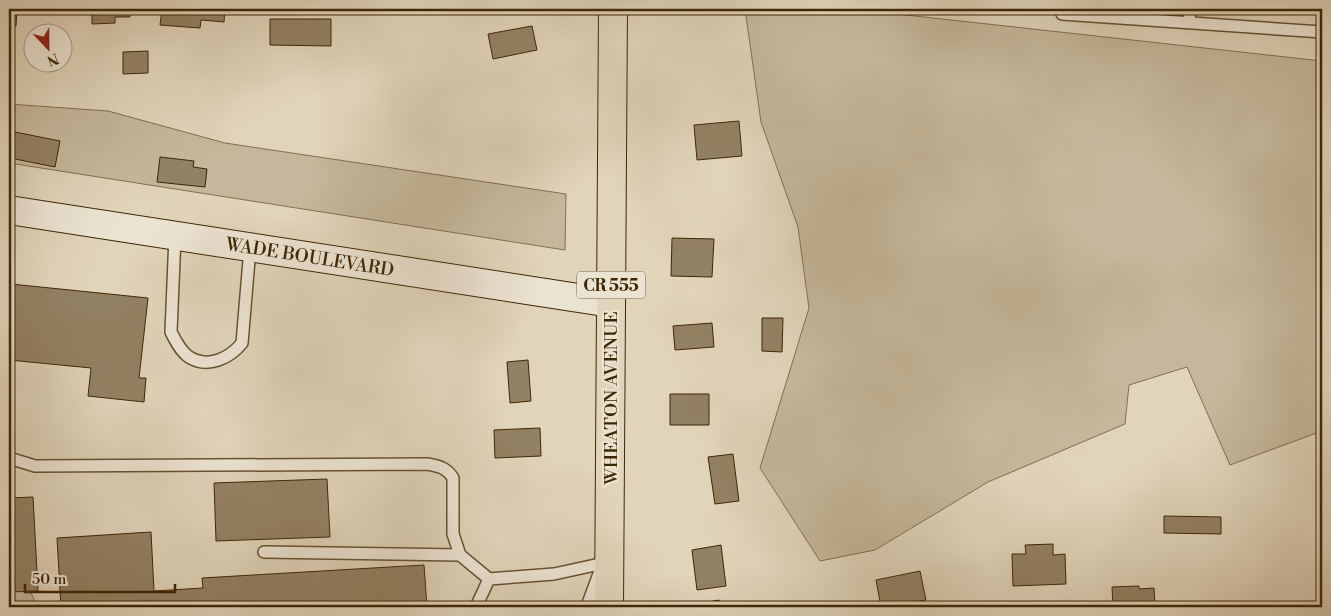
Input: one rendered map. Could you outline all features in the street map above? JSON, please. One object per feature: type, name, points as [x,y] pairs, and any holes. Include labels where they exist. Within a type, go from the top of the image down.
[{"type":"main road","name":"WHEATON AVENUE","points":[[609,607],[613,9]]},
{"type":"main road","name":"WADE BOULEVARD","points":[[9,210],[611,303]]},
{"type":"street","points":[[592,607],[610,562]]},
{"type":"lane","points":[[1189,22],[1190,9]]},
{"type":"lane","points":[[1062,14],[1322,32]]},
{"type":"lane","points":[[175,236],[171,332],[177,344],[190,358],[205,362],[222,360],[234,354],[242,343],[250,248]]},
{"type":"lane","points":[[9,458],[35,466],[427,464],[439,466],[449,471],[453,478],[452,534],[460,555],[489,579],[554,574],[610,562]]},
{"type":"lane","points":[[264,552],[460,555]]},
{"type":"lane","points":[[476,607],[489,579]]},
{"type":"shaded area","points":[[745,9],[852,9],[1322,61],[1322,431],[1230,465],[1187,367],[1129,385],[1125,424],[988,482],[875,550],[820,561],[760,468],[809,308],[798,227],[761,122]]},
{"type":"shaded area","points":[[9,104],[108,111],[225,143],[566,194],[565,250],[9,163]]},
{"type":"shaded area","points":[[9,550],[35,601],[35,607],[9,607]]},
{"type":"building","points":[[9,9],[17,9],[16,26],[9,25]]},
{"type":"building","points":[[75,9],[130,9],[130,17],[115,17],[115,23],[92,24],[92,11],[75,12]]},
{"type":"building","points":[[162,9],[225,9],[224,22],[201,20],[200,28],[160,25]]},
{"type":"building","points":[[270,19],[331,19],[331,46],[270,45]]},
{"type":"building","points":[[532,26],[537,50],[493,59],[488,34]]},
{"type":"building","points":[[148,51],[148,73],[123,74],[123,52]]},
{"type":"building","points":[[739,121],[742,156],[697,160],[694,125]]},
{"type":"building","points":[[15,132],[60,141],[55,167],[10,158]]},
{"type":"building","points":[[160,157],[194,161],[193,167],[207,169],[205,187],[157,182]]},
{"type":"building","points":[[672,238],[714,239],[712,277],[671,276]]},
{"type":"building","points":[[11,284],[148,298],[139,378],[146,378],[144,402],[88,396],[91,368],[9,360]]},
{"type":"building","points":[[762,318],[783,318],[782,352],[762,351]]},
{"type":"building","points":[[712,323],[714,347],[675,350],[673,326]]},
{"type":"building","points":[[528,360],[531,401],[510,403],[507,362]]},
{"type":"building","points":[[670,394],[709,394],[709,425],[670,425]]},
{"type":"building","points":[[540,428],[541,456],[495,458],[494,430]]},
{"type":"building","points":[[733,454],[739,501],[715,504],[708,457]]},
{"type":"building","points":[[327,479],[330,537],[216,541],[214,483]]},
{"type":"building","points":[[33,497],[38,591],[9,592],[9,498]]},
{"type":"building","points":[[1164,516],[1221,517],[1221,534],[1164,533]]},
{"type":"building","points":[[151,532],[154,591],[203,588],[202,578],[424,565],[427,607],[61,607],[57,538]]},
{"type":"building","points":[[1053,544],[1053,555],[1065,554],[1066,584],[1013,586],[1012,554],[1026,554],[1025,545]]},
{"type":"building","points":[[721,545],[726,586],[697,590],[692,550]]},
{"type":"building","points":[[920,571],[926,600],[881,607],[876,580]]},
{"type":"building","points":[[1139,586],[1139,589],[1154,588],[1155,607],[1113,607],[1112,587]]},
{"type":"building","points":[[719,600],[720,607],[693,607],[693,605]]}]
